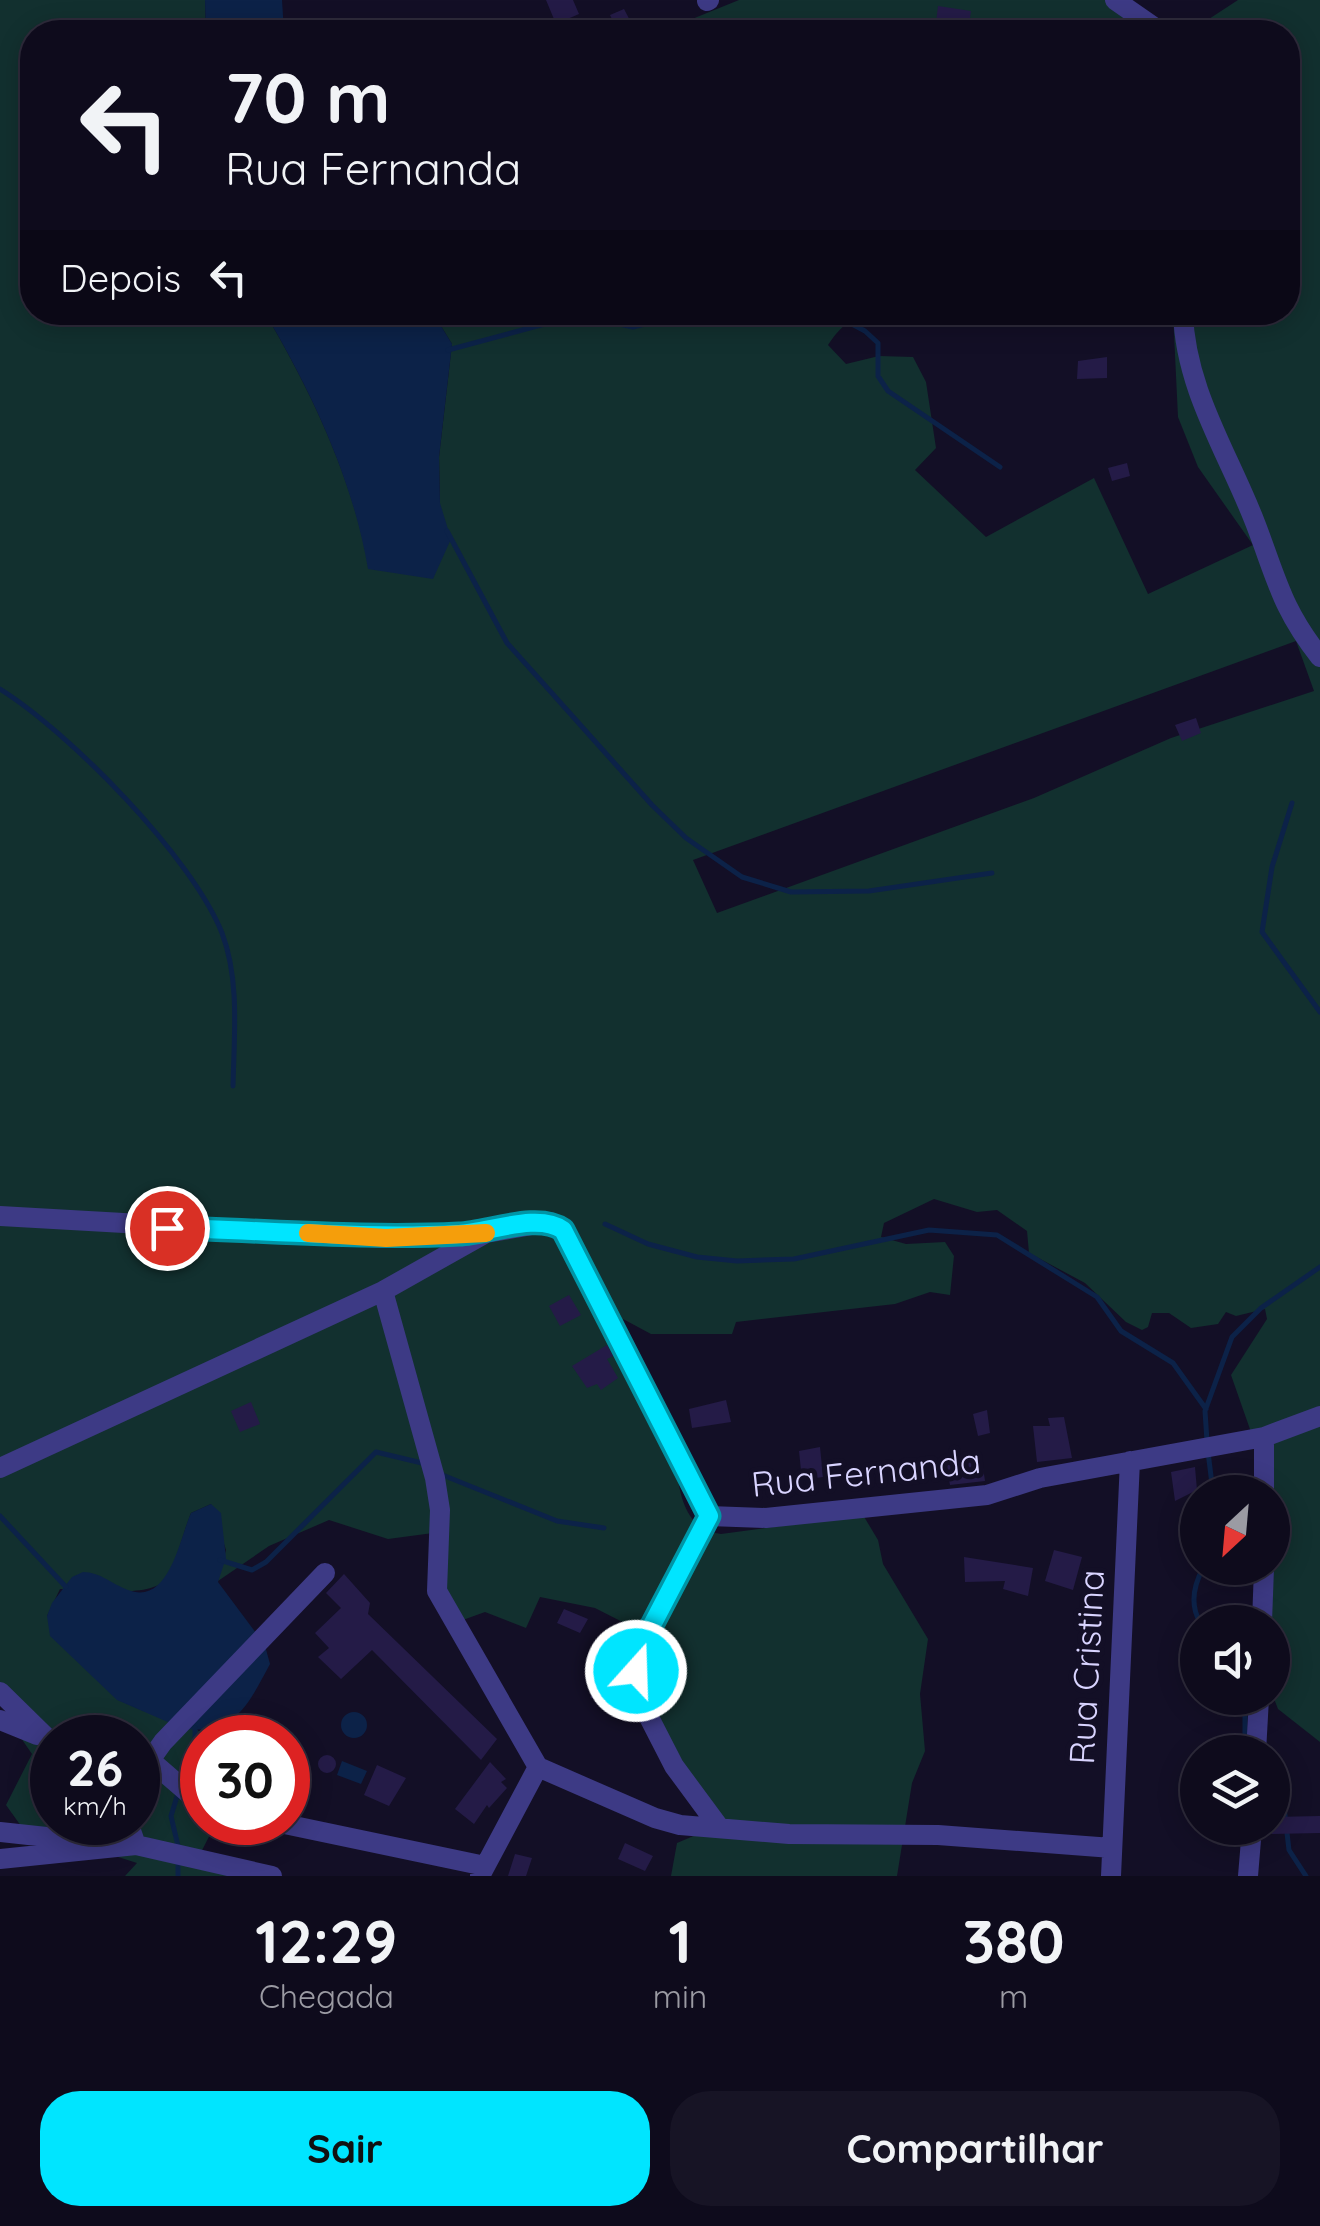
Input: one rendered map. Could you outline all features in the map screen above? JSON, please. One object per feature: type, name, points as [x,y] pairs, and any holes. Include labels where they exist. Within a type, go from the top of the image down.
[{"type":"street","points":[[1116,0],[1144,20]]},
{"type":"street","points":[[1183,325],[1186,356],[1256,526],[1278,594],[1320,656]]},
{"type":"street","points":[[0,1216],[386,1238],[486,1233]]},
{"type":"street","name":"Rua Fernanda","points":[[486,1233],[550,1222],[567,1234],[709,1516],[766,1518],[987,1495],[1040,1478],[1264,1436],[1320,1416]]},
{"type":"street","points":[[0,1468],[383,1290],[486,1233]]},
{"type":"street","points":[[383,1290],[436,1478],[440,1510],[437,1591],[538,1767],[655,1818],[790,1834],[938,1835],[1112,1848]]},
{"type":"street","points":[[1264,1436],[1264,1475]]},
{"type":"street","name":"Rua Cristina","points":[[1110,1876],[1130,1461]]},
{"type":"street","points":[[709,1516],[640,1648],[636,1692],[674,1766],[719,1827]]},
{"type":"street","points":[[160,1752],[325,1573]]},
{"type":"street","points":[[0,1692],[30,1721]]},
{"type":"street","points":[[0,1720],[30,1733]]},
{"type":"street","points":[[310,1830],[483,1871],[538,1767]]},
{"type":"street","points":[[0,1832],[68,1836],[272,1876]]},
{"type":"street","points":[[1248,1876],[1251,1845]]},
{"type":"street","points":[[0,1858],[128,1846]]},
{"type":"green space","points":[[0,0],[205,0],[206,20],[20,20],[20,325],[272,325],[328,436],[352,502],[369,569],[440,503],[439,457],[452,344],[440,325],[845,325],[828,345],[846,364],[879,356],[913,357],[926,382],[936,448],[915,470],[986,537],[1094,478],[1148,594],[1253,545],[1198,467],[1178,417],[1174,325],[1300,325],[1300,20],[1207,20],[1238,0],[1320,0],[1320,1742],[1286,1715],[1290,1715],[1290,1605],[1269,1605],[1269,1585],[1290,1585],[1290,1475],[1266,1475],[1231,1375],[1267,1319],[1265,1309],[1236,1316],[1226,1312],[1218,1324],[1191,1328],[1169,1313],[1152,1313],[1148,1327],[1142,1330],[1126,1322],[1085,1283],[1029,1253],[1027,1231],[997,1210],[977,1212],[934,1199],[884,1223],[881,1237],[906,1244],[945,1242],[954,1256],[950,1295],[930,1292],[895,1304],[736,1322],[732,1334],[651,1334],[623,1319],[674,1464],[683,1502],[698,1525],[721,1534],[863,1515],[878,1540],[883,1564],[928,1639],[920,1694],[925,1751],[912,1783],[897,1876],[671,1876],[677,1843],[710,1829],[619,1681],[644,1633],[595,1608],[540,1597],[526,1628],[485,1612],[449,1625],[433,1533],[388,1539],[329,1520],[269,1546],[218,1581],[226,1550],[211,1504],[191,1513],[169,1573],[158,1585],[132,1591],[60,1589],[47,1616],[180,1717],[180,1845],[205,1845],[196,1862],[237,1876],[125,1876],[137,1863],[81,1845],[160,1845],[160,1715],[30,1715],[30,1751],[14,1728],[4,1703],[0,1704]],"holes":[[[1296,641],[1314,691],[1171,738],[1034,798],[717,913],[693,860]]]},
{"type":"green space","points":[[739,0],[1113,0],[1141,20],[690,20]]},
{"type":"green space","points":[[30,1758],[30,1829],[21,1826],[6,1805]]},
{"type":"water","points":[[205,0],[282,0],[283,20],[206,20]]},
{"type":"water","points":[[272,325],[440,325],[452,344],[439,457],[440,503],[451,539],[433,579],[368,569],[341,469]]},
{"type":"water","points":[[211,1504],[221,1513],[226,1558],[218,1582],[259,1637],[187,1715],[180,1715],[177,1726],[160,1719],[160,1715],[117,1700],[50,1636],[47,1616],[72,1577],[83,1572],[128,1590],[153,1589],[170,1568],[191,1513]]},
{"type":"water","points":[[264,1642],[270,1664],[237,1715],[193,1715]]},
{"type":"water","points":[[354,1712],[363,1716],[367,1725],[363,1734],[354,1738],[345,1734],[341,1725],[345,1716]]},
{"type":"water","points":[[342,1761],[367,1771],[361,1784],[337,1775]]},
{"type":"building","points":[[546,0],[573,0],[579,14],[554,20]]},
{"type":"building","points":[[938,6],[971,11],[970,20],[936,20]]},
{"type":"building","points":[[624,9],[630,20],[612,20],[610,15]]},
{"type":"building","points":[[1107,357],[1107,378],[1077,379],[1078,361]]},
{"type":"building","points":[[1127,463],[1130,476],[1112,481],[1108,468]]},
{"type":"building","points":[[1196,718],[1201,733],[1182,741],[1175,725]]},
{"type":"building","points":[[569,1295],[581,1315],[560,1326],[549,1306]]},
{"type":"building","points":[[607,1345],[613,1356],[607,1359],[618,1378],[601,1390],[597,1384],[587,1388],[572,1366]]},
{"type":"building","points":[[726,1400],[731,1422],[692,1428],[689,1409]]},
{"type":"building","points":[[251,1402],[260,1424],[240,1432],[231,1411]]},
{"type":"building","points":[[987,1410],[990,1433],[978,1436],[973,1414]]},
{"type":"building","points":[[1064,1417],[1072,1458],[1037,1462],[1033,1426],[1050,1426],[1048,1418]]},
{"type":"building","points":[[820,1447],[823,1477],[802,1480],[799,1451]]},
{"type":"building","points":[[981,1453],[985,1481],[950,1485],[945,1459]]},
{"type":"building","points":[[1195,1467],[1196,1475],[1180,1475],[1180,1498],[1175,1501],[1171,1472]]},
{"type":"building","points":[[1054,1550],[1082,1557],[1073,1590],[1045,1581]]},
{"type":"building","points":[[964,1557],[1033,1568],[1028,1596],[1003,1589],[1005,1581],[965,1582]]},
{"type":"building","points":[[344,1574],[370,1603],[368,1614],[497,1739],[481,1760],[372,1650],[341,1679],[318,1657],[329,1648],[315,1633],[341,1608],[326,1593]]},
{"type":"building","points":[[564,1609],[588,1619],[580,1633],[557,1623]]},
{"type":"building","points":[[597,1671],[624,1676],[621,1704],[590,1698]]},
{"type":"building","points":[[327,1755],[336,1764],[327,1773],[318,1764]]},
{"type":"building","points":[[490,1762],[506,1779],[501,1782],[507,1788],[489,1808],[487,1805],[474,1824],[455,1809]]},
{"type":"building","points":[[377,1765],[406,1778],[389,1806],[364,1795]]},
{"type":"building","points":[[1320,1816],[1320,1833],[1290,1834],[1290,1817]]},
{"type":"building","points":[[625,1843],[653,1856],[645,1871],[618,1859]]},
{"type":"building","points":[[515,1854],[532,1858],[526,1876],[508,1876]]},
{"type":"waterway","points":[[448,350],[541,325]]},
{"type":"waterway","points":[[624,325],[641,325]]},
{"type":"waterway","points":[[854,325],[878,343],[878,376],[888,391],[1000,467]]},
{"type":"waterway","points":[[447,531],[507,643],[652,805],[686,838],[742,877],[791,892],[869,891],[992,873]]},
{"type":"waterway","points":[[0,689],[93,765],[157,834],[207,902],[222,933],[231,970],[235,1009],[233,1086]]},
{"type":"waterway","points":[[1292,803],[1272,867],[1262,932],[1320,1012]]},
{"type":"waterway","points":[[605,1224],[648,1244],[697,1257],[737,1261],[794,1259],[929,1230],[997,1235],[1097,1297],[1121,1331],[1173,1363],[1206,1409]]},
{"type":"waterway","points":[[1207,1441],[1205,1411],[1232,1337],[1261,1308],[1320,1267]]},
{"type":"waterway","points":[[220,1560],[252,1570],[266,1562],[376,1452],[422,1463]]},
{"type":"waterway","points":[[1208,1452],[1211,1475]]},
{"type":"waterway","points":[[440,1474],[557,1521],[604,1528]]},
{"type":"waterway","points":[[0,1516],[66,1587]]},
{"type":"waterway","points":[[1195,1605],[1196,1585]]},
{"type":"waterway","points":[[1245,1715],[1245,1735]]},
{"type":"waterway","points":[[178,1846],[171,1816],[179,1790]]},
{"type":"waterway","points":[[1288,1845],[1306,1876]]},
{"type":"waterway","points":[[178,1862],[178,1876]]},
{"type":"slow traffic","points":[[308,1233],[386,1238],[486,1233]]},
{"type":"route","points":[[167,1228],[386,1238],[486,1233],[543,1222],[563,1230],[709,1516],[640,1648],[636,1671]]}]
